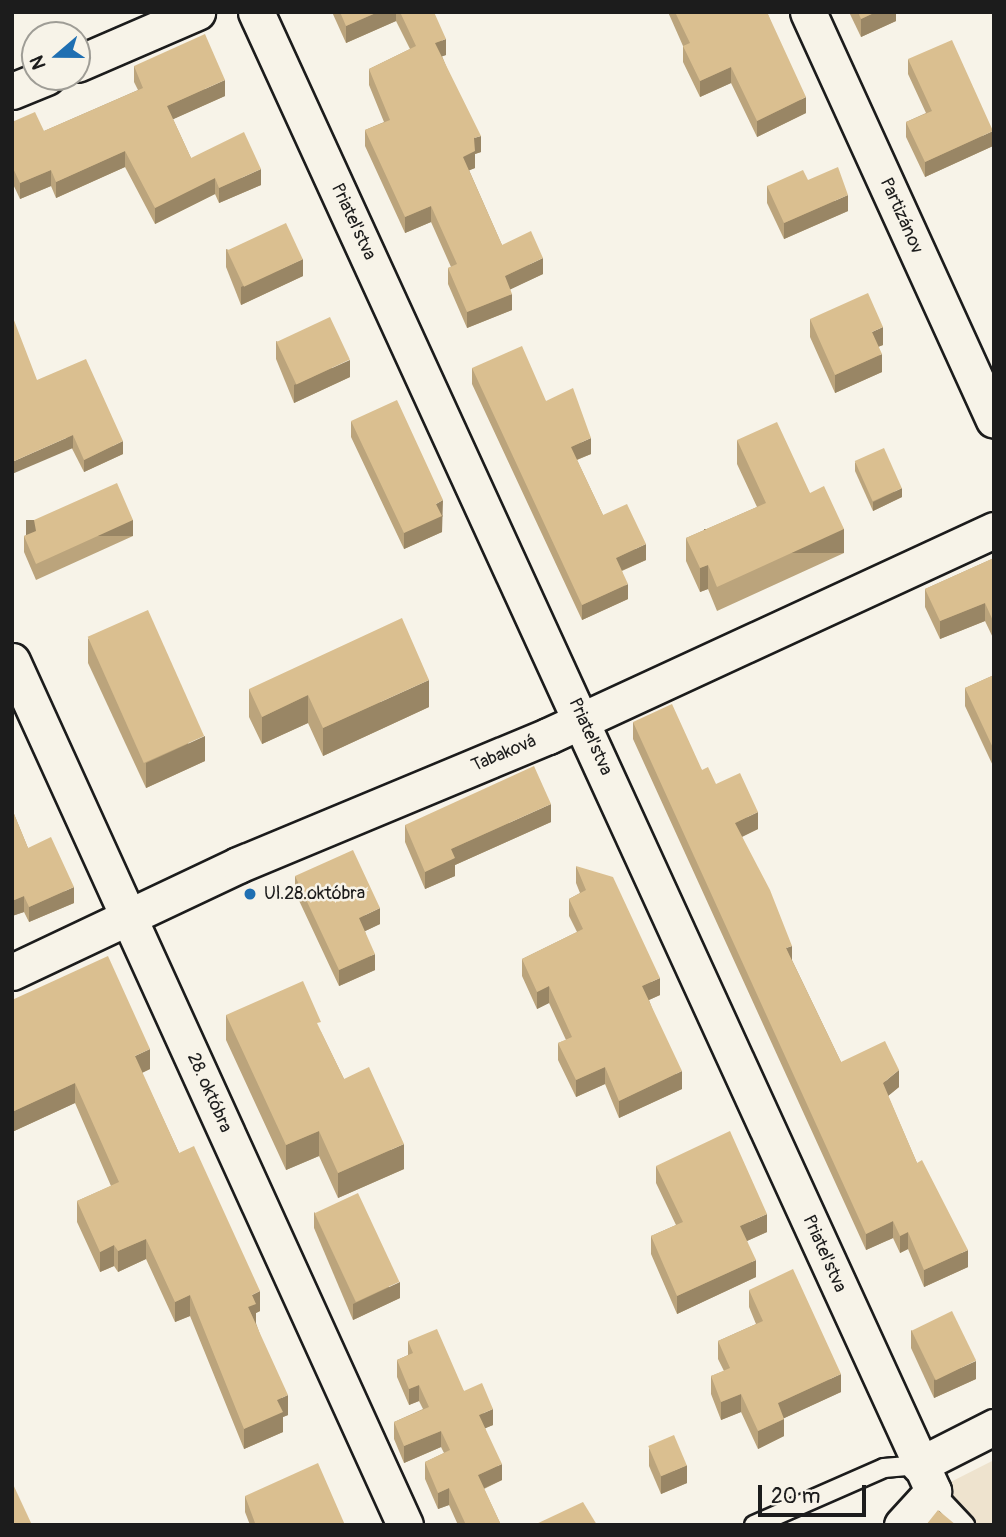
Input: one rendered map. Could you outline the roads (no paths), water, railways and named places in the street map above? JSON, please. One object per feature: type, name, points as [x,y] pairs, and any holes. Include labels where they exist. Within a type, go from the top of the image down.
[{"type":"street","points":[[91,58],[197,12]]},
{"type":"street","name":"Priateľstva","points":[[256,12],[582,720],[926,1478]]},
{"type":"street","name":"Partizánov","points":[[808,12],[994,420]]},
{"type":"street","name":"Tabaková","points":[[12,972],[130,919],[238,865],[582,720],[994,530]]},
{"type":"street","name":"28. októbra","points":[[12,661],[405,1525]]},
{"type":"street","points":[[902,1525],[926,1478],[994,1427]]},
{"type":"lane","points":[[754,1525],[884,1468],[926,1478],[965,1525]]},
{"type":"place","name":"Ul.28.októbra","points":[[250,894]]}]
